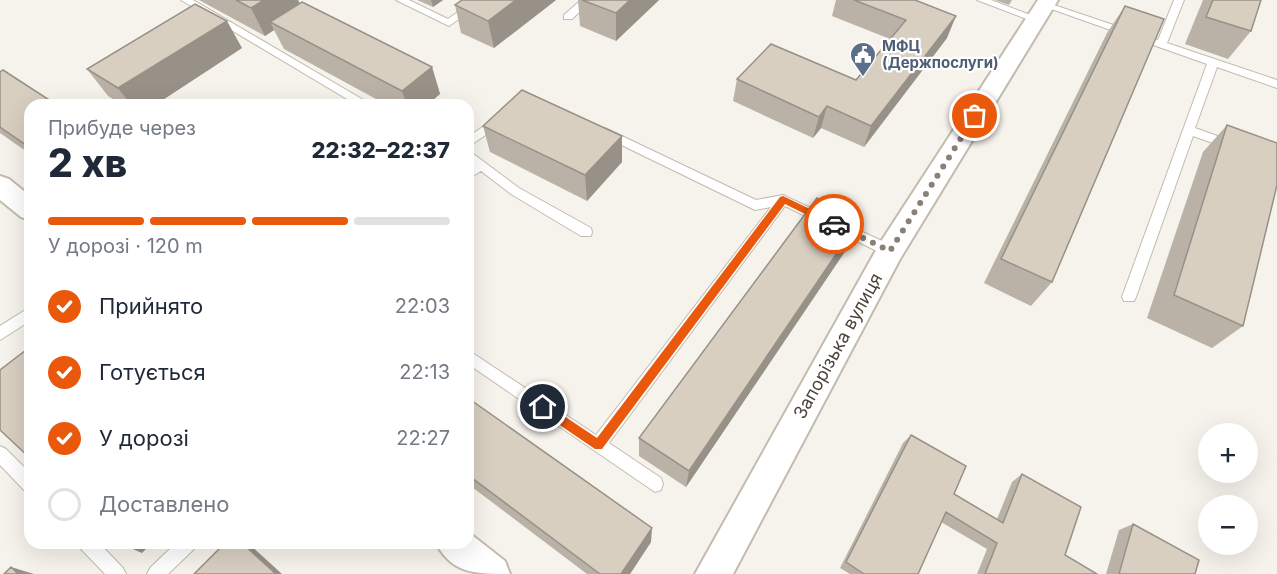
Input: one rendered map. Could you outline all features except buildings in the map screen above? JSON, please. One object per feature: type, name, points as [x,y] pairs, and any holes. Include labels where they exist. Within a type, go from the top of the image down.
[{"type":"street","name":"Запорізька вулиця","points":[[713,574],[890,251],[1043,8]]},
{"type":"street","points":[[0,186],[24,205]]},
{"type":"street","points":[[461,549],[492,574]]},
{"type":"lane","points":[[186,0],[356,99]]},
{"type":"lane","points":[[401,0],[449,23],[481,0]]},
{"type":"lane","points":[[568,17],[587,0]]},
{"type":"lane","points":[[982,0],[1043,8],[1161,44],[1277,84]]},
{"type":"lane","points":[[1161,44],[1179,0]]},
{"type":"lane","points":[[1129,297],[1213,62]]},
{"type":"lane","points":[[474,138],[512,109]]},
{"type":"lane","points":[[590,125],[755,205],[783,200],[890,251]]},
{"type":"lane","points":[[1189,130],[1244,150]]},
{"type":"lane","points":[[474,159],[515,191],[586,232]]},
{"type":"lane","points":[[474,170],[481,164]]},
{"type":"lane","points":[[598,445],[783,200]]},
{"type":"lane","points":[[0,334],[24,316]]},
{"type":"lane","points":[[474,360],[654,484]]},
{"type":"lane","points":[[0,454],[24,478]]},
{"type":"lane","points":[[93,549],[117,574]]},
{"type":"lane","points":[[156,574],[182,549]]},
{"type":"way so far","points":[[834,224],[890,251],[975,116]]},
{"type":"place","name":"МФЦ (Держпослуги)","points":[[863,78]]},
{"type":"route","points":[[543,407],[598,445],[783,200],[834,224]]}]
